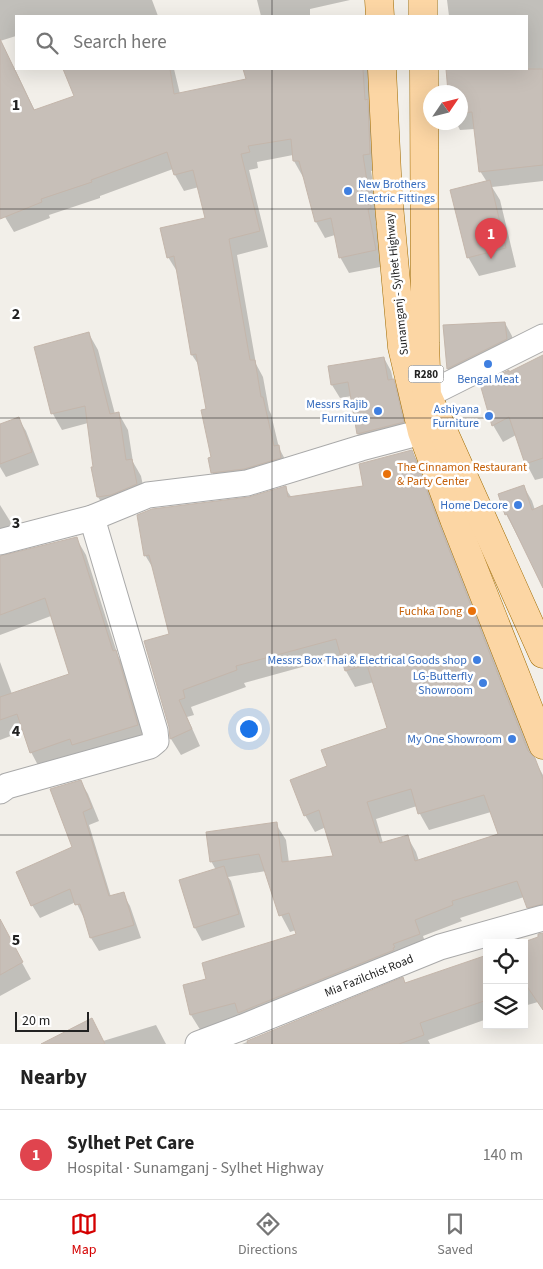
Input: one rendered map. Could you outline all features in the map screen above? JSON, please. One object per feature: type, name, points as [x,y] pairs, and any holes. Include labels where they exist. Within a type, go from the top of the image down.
[{"type":"main road","points":[[379,0],[380,15]]},
{"type":"main road","points":[[423,0],[424,15]]},
{"type":"main road","name":"Sunamganj - Sylhet Highway","points":[[382,70],[388,194],[402,347],[422,432],[454,519],[543,745]]},
{"type":"main road","name":"Sunamganj - Sylhet Highway","points":[[424,70],[425,343],[427,395],[543,654]]},
{"type":"street","points":[[427,395],[543,337]]},
{"type":"street","points":[[0,542],[92,518],[148,494],[247,483],[361,448],[422,432]]},
{"type":"street","points":[[0,790],[7,786],[150,746],[156,741],[155,730],[92,518]]},
{"type":"street","name":"Mia Fazilchist Road","points":[[198,1044],[440,947],[543,918]]},
{"type":"building","points":[[0,39],[34,110],[74,96],[63,70],[170,70],[174,94],[246,79],[243,70],[363,70],[365,100],[368,99],[370,154],[363,155],[371,208],[368,209],[376,250],[339,258],[331,218],[315,222],[299,161],[293,161],[291,139],[248,146],[250,152],[241,154],[260,231],[229,239],[250,360],[255,360],[261,397],[263,397],[274,446],[279,445],[281,458],[244,469],[211,473],[208,458],[211,457],[201,410],[206,409],[196,354],[191,355],[174,256],[167,258],[160,228],[205,218],[193,170],[174,175],[167,152],[91,180],[92,182],[41,199],[42,202],[0,219]]},
{"type":"building","points":[[543,69],[543,165],[479,172],[472,112],[468,112],[468,85],[447,85],[446,70]]},
{"type":"building","points":[[490,180],[506,248],[467,258],[450,190]]},
{"type":"building","points":[[505,322],[507,339],[447,369],[443,325]]},
{"type":"building","points":[[89,332],[110,414],[119,412],[126,460],[132,459],[137,484],[111,495],[97,497],[91,467],[93,467],[85,406],[51,414],[34,347]]},
{"type":"building","points":[[543,355],[543,458],[525,464],[509,417],[492,426],[480,384]]},
{"type":"building","points":[[384,357],[388,380],[394,379],[404,422],[357,434],[348,382],[331,385],[328,366]]},
{"type":"building","points":[[19,417],[32,452],[0,464],[0,424]]},
{"type":"building","points":[[412,450],[528,751],[535,758],[543,779],[543,904],[527,908],[517,881],[452,901],[453,905],[415,920],[420,934],[393,944],[394,950],[238,1013],[235,1003],[190,1015],[183,985],[206,979],[202,963],[296,934],[289,913],[279,916],[259,854],[210,862],[206,832],[277,822],[282,862],[333,856],[319,810],[304,816],[290,780],[327,766],[321,750],[387,728],[367,665],[345,671],[336,639],[236,666],[237,670],[183,690],[185,698],[179,700],[192,729],[170,739],[169,727],[144,641],[169,634],[149,555],[144,556],[137,515],[152,509],[249,497],[286,486],[288,497],[363,486],[359,464]],"holes":[[[411,789],[418,814],[484,795],[498,834],[415,861],[408,835],[380,843],[367,802]]]},
{"type":"building","points":[[524,485],[532,510],[543,505],[543,588],[507,514],[505,515],[498,494]]},
{"type":"building","points":[[77,537],[113,651],[116,650],[138,725],[72,745],[70,739],[30,753],[17,714],[0,720],[0,697],[69,674],[45,598],[0,615],[0,556]]},
{"type":"building","points":[[81,780],[92,808],[83,812],[109,896],[124,892],[134,925],[90,938],[80,904],[75,905],[70,889],[31,906],[16,872],[72,847],[50,789]]},
{"type":"building","points":[[224,866],[239,914],[194,928],[179,880]]},
{"type":"building","points":[[0,919],[23,962],[0,975]]},
{"type":"building","points":[[543,933],[543,1010],[528,988],[528,941],[538,937],[538,934]]},
{"type":"building","points":[[483,956],[483,1001],[420,1023],[424,1035],[399,1044],[248,1044],[247,1041],[403,977],[405,983]]},
{"type":"building","points":[[92,1018],[105,1044],[41,1044]]},
{"type":"place","name":"New Brothers Electric Fittings","points":[[348,191]]},
{"type":"place","name":"Sylhet Pet Care","points":[[491,259]]},
{"type":"place","name":"Bengal Meat","points":[[488,364]]},
{"type":"place","name":"Messrs Rajib Furniture","points":[[378,411]]},
{"type":"place","name":"Ashiyana Furniture","points":[[489,416]]},
{"type":"place","name":"The Cinnamon Restaurant & Party Center","points":[[387,474]]},
{"type":"place","name":"Home Decore","points":[[518,505]]},
{"type":"place","name":"Fuchka Tong","points":[[472,611]]},
{"type":"place","name":"Messrs Box Thai & Electrical Goods shop","points":[[477,660]]},
{"type":"place","name":"LG-Butterfly Showroom","points":[[483,683]]},
{"type":"place","name":"My One Showroom","points":[[512,739]]}]
